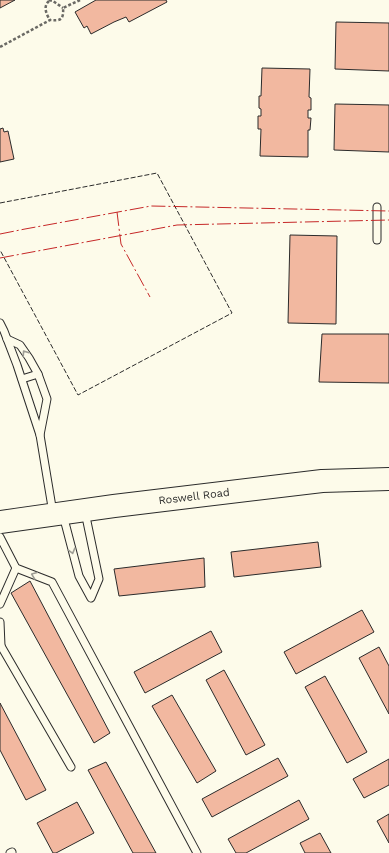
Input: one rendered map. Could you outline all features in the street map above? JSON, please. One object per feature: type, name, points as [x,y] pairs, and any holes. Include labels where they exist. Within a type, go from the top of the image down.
[{"type":"main road","name":"Roswell Road","points":[[0,522],[322,481],[389,479]]},
{"type":"lane","points":[[377,207],[377,240]]},
{"type":"lane","points":[[0,323],[22,380],[40,435],[58,514],[79,576],[91,598],[99,579],[85,510]]},
{"type":"lane","points":[[7,339],[20,345],[38,374],[47,399],[40,435]]},
{"type":"lane","points":[[22,380],[38,374]]},
{"type":"lane","points":[[0,537],[16,568],[52,582],[197,853]]},
{"type":"lane","points":[[0,604],[16,568]]},
{"type":"lane","points":[[0,622],[1,646],[72,767]]},
{"type":"path","points":[[50,20],[46,15],[46,3],[49,0],[63,8]]},
{"type":"path","points":[[63,8],[80,0]]},
{"type":"path","points":[[0,46],[50,20],[62,19],[63,8]]},
{"type":"building","points":[[0,0],[15,0],[0,8]]},
{"type":"building","points":[[96,0],[166,0],[167,2],[129,22],[126,17],[91,34],[87,26],[84,28],[75,12]]},
{"type":"building","points":[[336,22],[389,23],[389,71],[335,69]]},
{"type":"building","points":[[262,68],[310,69],[309,97],[311,98],[311,110],[308,110],[308,118],[311,118],[310,130],[308,130],[308,157],[260,156],[261,129],[258,129],[258,116],[261,116],[259,96],[261,96]]},
{"type":"building","points":[[335,104],[389,105],[389,152],[334,150]]},
{"type":"building","points":[[3,128],[4,132],[8,131],[14,159],[0,162],[0,129]]},
{"type":"building","points":[[290,235],[337,236],[336,324],[288,323]]},
{"type":"building","points":[[322,334],[389,334],[389,383],[319,382]]},
{"type":"building","points":[[318,542],[321,567],[234,577],[231,552]]},
{"type":"building","points":[[204,558],[205,587],[119,596],[114,569]]},
{"type":"building","points":[[30,581],[110,733],[94,743],[11,593]]},
{"type":"building","points":[[362,610],[374,632],[296,674],[284,652]]},
{"type":"building","points":[[211,631],[222,652],[145,693],[134,672]]},
{"type":"building","points":[[379,647],[389,666],[389,714],[359,658]]},
{"type":"building","points":[[224,670],[265,745],[246,755],[206,680]]},
{"type":"building","points":[[325,676],[367,752],[347,763],[305,687]]},
{"type":"building","points":[[172,695],[216,771],[197,783],[152,706]]},
{"type":"building","points":[[0,703],[46,790],[26,800],[0,750]]},
{"type":"building","points":[[278,758],[288,776],[212,817],[202,799]]},
{"type":"building","points":[[389,759],[389,785],[364,798],[353,779]]},
{"type":"building","points":[[106,762],[156,853],[133,853],[88,770]]},
{"type":"building","points":[[299,800],[309,819],[246,853],[236,853],[228,839]]},
{"type":"building","points":[[77,802],[94,833],[56,853],[53,853],[37,823]]},
{"type":"building","points":[[389,814],[389,843],[377,821]]},
{"type":"building","points":[[320,833],[331,853],[305,853],[300,843]]},
{"type":"fence","points":[[0,203],[157,173],[232,313],[78,395],[0,250]]},
{"type":"power","points":[[0,234],[151,206],[389,211]]},
{"type":"power","points":[[117,212],[121,244],[150,297]]},
{"type":"power","points":[[0,258],[177,225],[389,220]]}]
